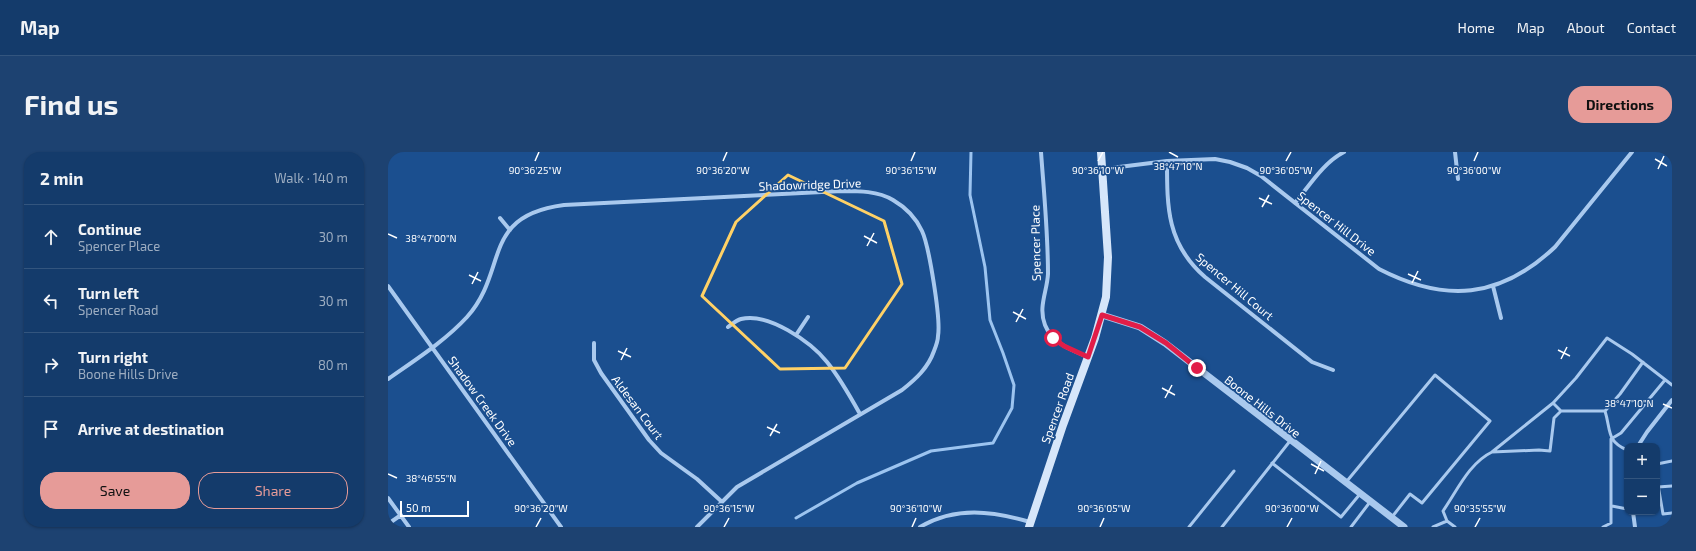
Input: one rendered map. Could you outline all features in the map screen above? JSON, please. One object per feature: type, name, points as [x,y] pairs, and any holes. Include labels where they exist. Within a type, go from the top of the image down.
[{"type":"main road","name":"Spencer Road","points":[[1030,525],[1102,315],[1108,280],[1102,152]]},
{"type":"street","name":"Spencer Place","points":[[1041,152],[1048,258],[1048,277],[1042,306],[1042,316],[1048,332],[1059,343],[1088,357]]},
{"type":"street","points":[[1295,203],[1323,168],[1335,156],[1344,152]]},
{"type":"street","points":[[1455,152],[1458,179]]},
{"type":"street","name":"Spencer Hill Drive","points":[[1103,169],[1167,161],[1214,159],[1230,162],[1247,168],[1260,176],[1379,269],[1399,279],[1442,291],[1467,291],[1493,286],[1512,279],[1532,267],[1555,247],[1632,152]]},
{"type":"street","name":"Spencer Hill Court","points":[[1167,161],[1167,184],[1172,227],[1181,249],[1190,263],[1205,278],[1312,362],[1333,370]]},
{"type":"street","name":"Shadowridge Drive","points":[[388,379],[432,347],[467,316],[484,290],[502,241],[510,230],[530,214],[544,208],[564,205],[842,191],[864,191],[892,199],[913,218],[927,243],[938,315],[939,335],[932,356],[918,377],[902,390],[737,487],[721,501],[697,527]]},
{"type":"street","points":[[500,218],[510,230]]},
{"type":"street","name":"Shadow Creek Drive","points":[[388,286],[561,527]]},
{"type":"street","points":[[1493,286],[1501,318]]},
{"type":"street","name":"Boone Hills Drive","points":[[1102,315],[1140,327],[1166,343],[1290,441],[1404,527]]},
{"type":"street","points":[[796,335],[808,317]]},
{"type":"street","points":[[728,327],[741,319],[755,318],[774,324],[796,335],[825,360],[839,378],[860,414]]},
{"type":"street","name":"Aldesan Court","points":[[594,343],[594,360],[601,373],[649,440],[661,453],[697,479],[721,501]]},
{"type":"street","points":[[1640,443],[1646,432],[1672,400]]},
{"type":"street","points":[[388,498],[409,527]]},
{"type":"street","points":[[920,527],[946,516],[966,512],[988,512],[1006,515],[1030,525]]},
{"type":"street","points":[[388,524],[400,515]]},
{"type":"street","points":[[1633,515],[1635,527]]},
{"type":"lane","points":[[1455,527],[1447,521],[1444,511],[1474,465],[1482,457],[1492,452],[1553,402],[1576,378],[1607,338],[1643,362],[1672,385]]},
{"type":"lane","points":[[1492,452],[1550,451],[1554,418],[1561,411],[1605,411],[1620,394],[1643,362]]},
{"type":"lane","points":[[1346,483],[1435,375],[1490,421],[1422,503],[1410,494],[1391,518]]},
{"type":"lane","points":[[1611,439],[1621,433],[1665,380]]},
{"type":"lane","points":[[1553,402],[1561,411]]},
{"type":"lane","points":[[1603,527],[1611,523],[1612,506],[1611,439],[1605,411]]},
{"type":"lane","points":[[1611,439],[1619,447],[1624,449]]},
{"type":"lane","points":[[1222,527],[1290,441]]},
{"type":"lane","points":[[1660,463],[1672,461]]},
{"type":"lane","points":[[1272,464],[1341,517],[1360,494]]},
{"type":"lane","points":[[1189,527],[1234,471]]},
{"type":"lane","points":[[1660,487],[1672,486]]},
{"type":"lane","points":[[1660,498],[1663,514],[1672,513]]},
{"type":"lane","points":[[1357,527],[1352,526],[1370,502]]},
{"type":"lane","points":[[1612,506],[1624,508]]},
{"type":"lane","points":[[1433,527],[1447,521]]},
{"type":"highlighted area","points":[[788,175],[884,221],[902,284],[845,368],[780,369],[702,296],[736,222]]},
{"type":"waterway","points":[[796,518],[857,483],[931,451],[993,443],[1012,408],[1014,385],[990,320],[985,267],[970,195],[971,152]]},
{"type":"route","points":[[1053,338],[1064,346],[1088,357],[1102,315],[1140,327],[1166,343],[1197,368]]}]
